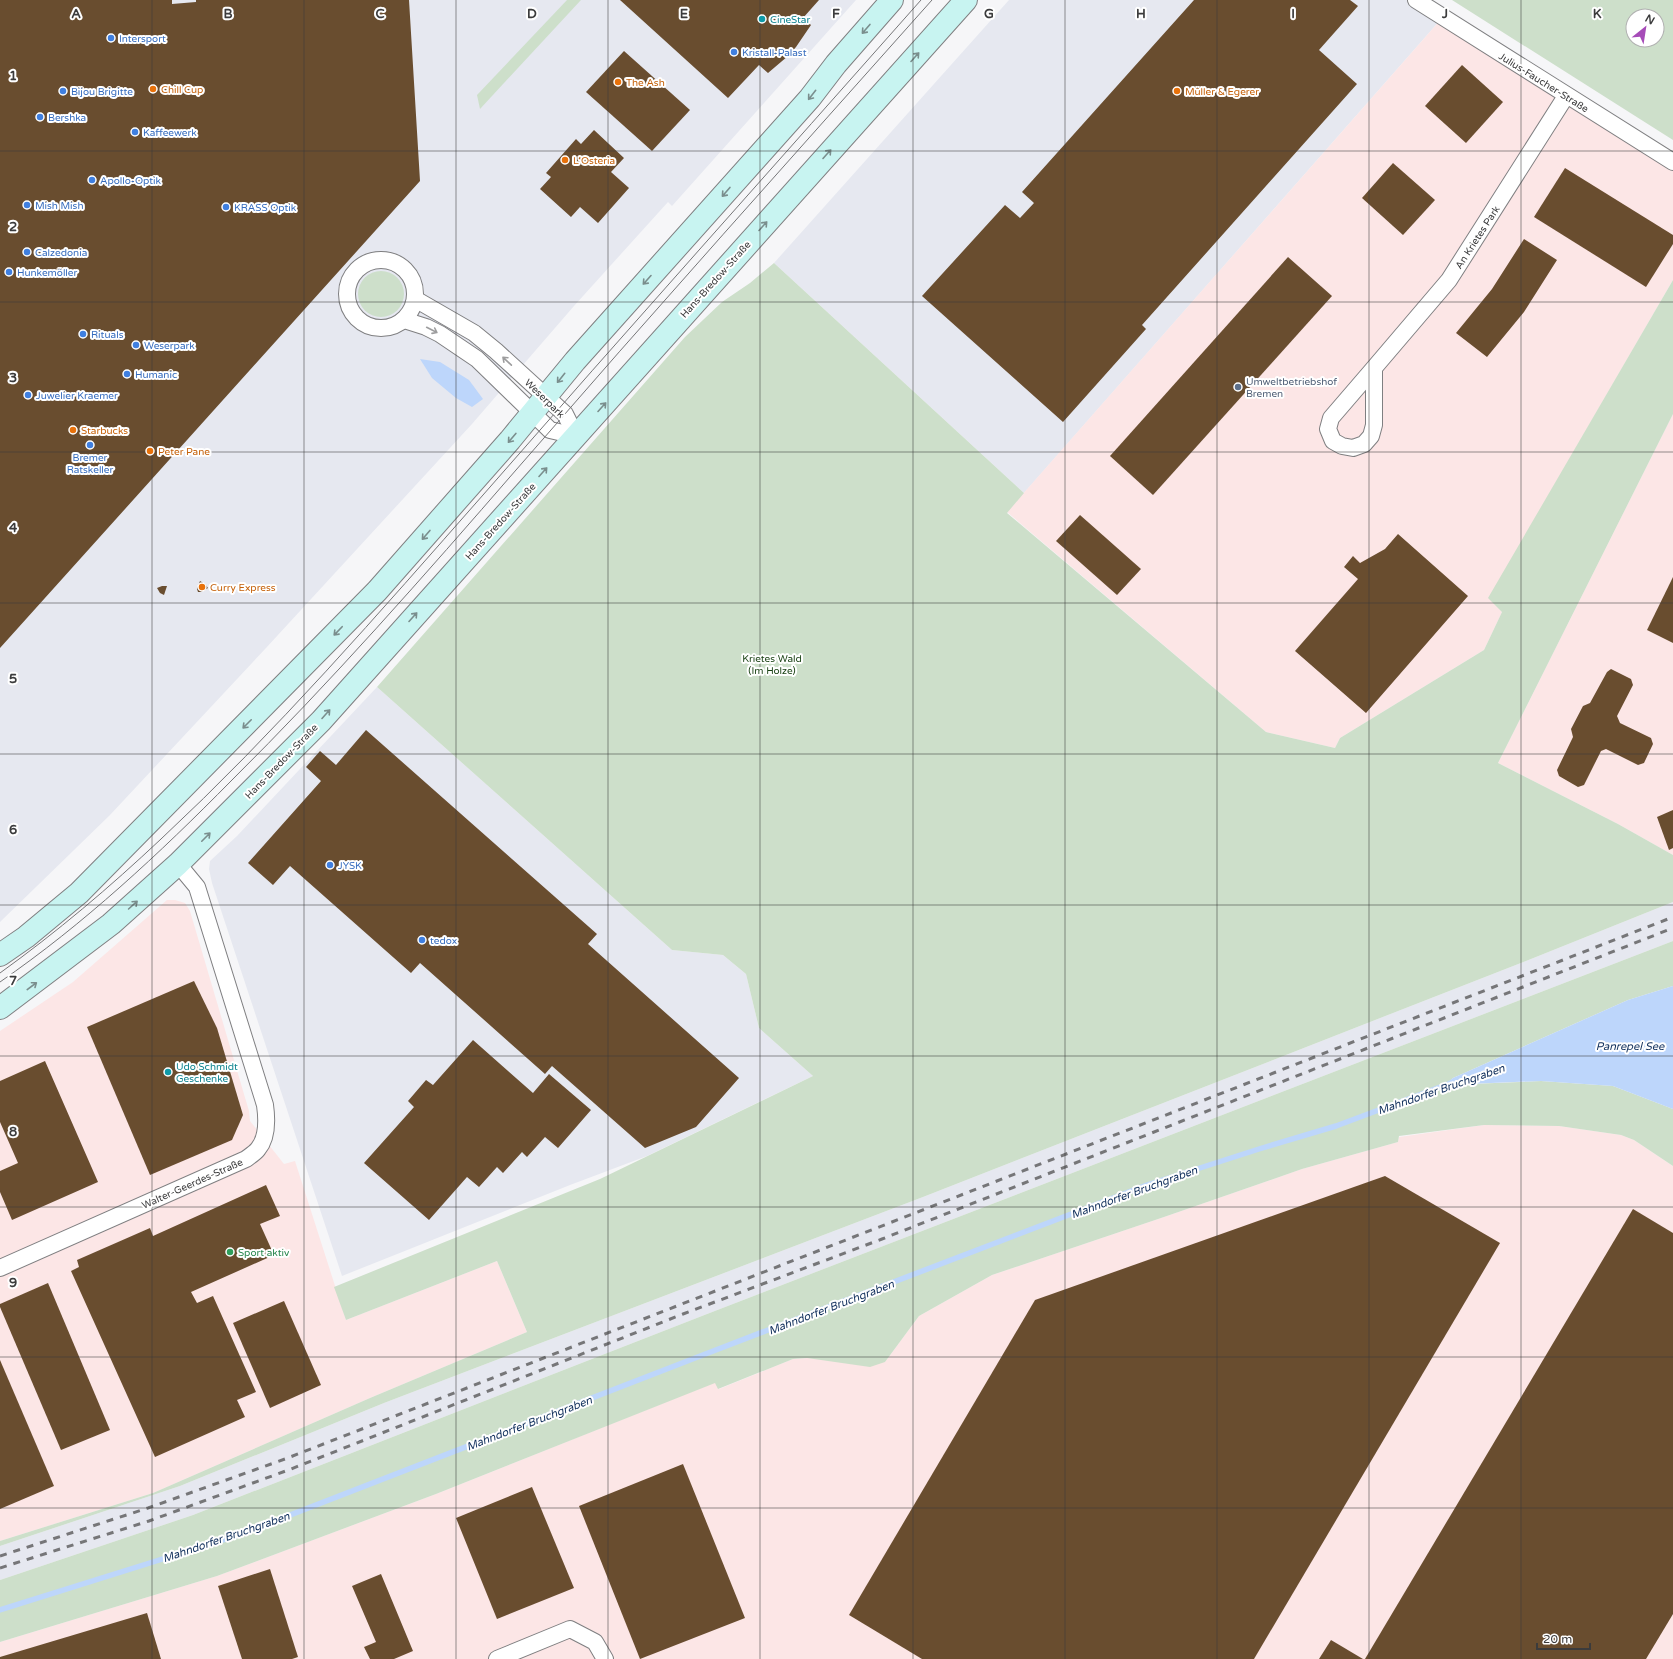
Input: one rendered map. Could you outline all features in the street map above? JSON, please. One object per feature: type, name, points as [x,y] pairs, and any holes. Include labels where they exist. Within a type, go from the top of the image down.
[{"type":"main road","points":[[0,955],[26,937],[79,894],[377,591],[532,414],[575,361],[810,98],[836,64],[892,0]]},
{"type":"main road","name":"Hans-Bredow-Straße","points":[[0,1008],[111,924],[178,864],[320,721],[966,0]]},
{"type":"street","name":"Julius-Faucher-Straße","points":[[1416,0],[1566,96],[1673,162]]},
{"type":"street","name":"An Krietes Park","points":[[1374,368],[1374,425],[1370,436],[1364,444],[1353,448],[1342,446],[1334,441],[1328,429],[1331,418],[1448,280],[1566,96]]},
{"type":"street","points":[[375,261],[391,262],[404,270],[411,278],[415,299],[411,310],[404,320],[394,326],[381,329],[368,327],[357,319],[349,308],[346,298],[350,279],[356,270],[375,261]]},
{"type":"street","name":"Weserpark","points":[[415,299],[474,333],[565,414],[576,436]]},
{"type":"street","name":"Weserpark","points":[[404,320],[426,327],[458,345],[477,359],[550,430],[576,436]]},
{"type":"street","name":"Walter-Geerdes-Straße","points":[[0,1268],[246,1159],[259,1148],[266,1128],[267,1117],[265,1105],[197,887],[178,864]]},
{"type":"street","points":[[497,1659],[570,1629],[595,1642],[605,1659]]},
{"type":"shaded area","points":[[0,0],[856,0],[672,206],[668,202],[574,306],[472,424],[266,648],[110,815],[0,922]]},
{"type":"shaded area","points":[[1009,0],[1416,0],[1443,17],[1024,493],[774,263]]},
{"type":"shaded area","points":[[1443,17],[1673,162],[1673,280],[1489,598],[1502,612],[1484,650],[1340,738],[1335,748],[1266,732],[1007,512]]},
{"type":"shaded area","points":[[1673,414],[1673,855],[1618,824],[1498,763]]},
{"type":"shaded area","points":[[377,687],[672,950],[723,955],[746,974],[759,1028],[813,1076],[647,1156],[570,1185],[342,1276],[212,883],[209,869],[210,861],[237,836]]},
{"type":"shaded area","points":[[167,900],[175,900],[185,903],[190,911],[249,1111],[250,1121],[284,1164],[295,1161],[346,1320],[497,1261],[527,1332],[370,1398],[153,1493],[0,1541],[0,1031],[73,982]]},
{"type":"shaded area","points":[[1673,902],[1673,941],[707,1314],[193,1515],[0,1580],[0,1546],[180,1486],[384,1403],[923,1197]]},
{"type":"shaded area","points":[[1484,1125],[1559,1126],[1621,1135],[1634,1140],[1673,1166],[1673,1659],[0,1659],[0,1642],[217,1576],[436,1494],[716,1382],[719,1389],[793,1359],[807,1358],[885,1362],[919,1316],[992,1275],[1302,1169],[1398,1142],[1399,1137]]},
{"type":"green space","points":[[567,0],[581,0],[480,109],[477,95]]},
{"type":"green space","points":[[1452,0],[1673,0],[1673,140]]},
{"type":"green space","name":"Krietes Wald (Im Holze)","points":[[774,263],[1024,493],[1007,513],[1266,732],[1335,748],[1340,738],[1484,650],[1502,612],[1488,598],[1673,280],[1673,414],[1498,763],[1618,824],[1673,855],[1673,902],[923,1197],[384,1403],[180,1486],[0,1546],[0,1541],[153,1493],[370,1398],[527,1332],[497,1261],[346,1320],[334,1287],[600,1179],[813,1076],[759,1028],[746,974],[723,955],[672,950],[377,687],[685,337],[722,302],[750,283]]},
{"type":"green space","points":[[377,271],[385,271],[394,275],[400,281],[404,294],[400,307],[394,313],[385,317],[377,317],[368,313],[362,307],[358,298],[358,290],[362,281],[368,275]]},
{"type":"green space","points":[[1673,941],[1673,986],[1628,1000],[1453,1078],[1445,1085],[1541,1081],[1613,1086],[1673,1109],[1673,1166],[1634,1140],[1621,1135],[1559,1126],[1484,1125],[1399,1136],[1398,1142],[1302,1169],[992,1275],[919,1316],[885,1362],[870,1367],[807,1358],[793,1359],[718,1389],[715,1383],[436,1494],[217,1576],[0,1642],[0,1580],[193,1515],[707,1314]]},
{"type":"water","points":[[420,359],[440,362],[469,380],[483,399],[472,407],[456,398],[432,378]]},
{"type":"water","name":"Panrepel See","points":[[1673,986],[1673,1109],[1613,1086],[1541,1081],[1444,1085],[1453,1078],[1628,1000]]},
{"type":"building","name":"Weserpark","points":[[0,0],[172,0],[172,4],[196,2],[196,0],[409,0],[420,181],[0,648]]},
{"type":"building","name":"Kristall-Palast","points":[[620,0],[819,0],[803,18],[811,25],[788,56],[768,73],[759,65],[728,98]]},
{"type":"building","points":[[1194,0],[1350,0],[1358,6],[1319,50],[1357,84],[1142,325],[1146,329],[1063,422],[922,296],[1005,205],[1020,218],[1034,203],[1022,192]]},
{"type":"building","points":[[624,51],[690,110],[652,151],[586,92]]},
{"type":"building","points":[[1462,65],[1503,102],[1466,143],[1425,106]]},
{"type":"building","points":[[594,130],[624,158],[611,172],[629,188],[598,223],[580,207],[571,217],[540,189],[551,177],[546,173],[576,139],[581,144]]},
{"type":"building","points":[[1393,163],[1435,200],[1403,235],[1362,198]]},
{"type":"building","points":[[1565,168],[1673,235],[1673,244],[1646,287],[1534,217]]},
{"type":"building","points":[[1524,239],[1557,260],[1524,312],[1487,357],[1456,333],[1492,289]]},
{"type":"building","points":[[1288,257],[1332,296],[1153,495],[1110,456]]},
{"type":"building","points":[[1080,515],[1141,569],[1117,595],[1056,541]]},
{"type":"building","points":[[1398,534],[1468,596],[1366,713],[1295,651],[1358,579],[1344,567],[1353,556],[1360,563],[1385,549]]},
{"type":"building","points":[[1673,577],[1673,643],[1647,630]]},
{"type":"building","points":[[200,581],[208,588],[198,592],[197,589]]},
{"type":"building","points":[[167,586],[164,595],[160,593],[157,588]]},
{"type":"building","points":[[1611,669],[1631,679],[1633,685],[1617,716],[1620,723],[1651,738],[1653,744],[1644,763],[1638,765],[1606,749],[1601,751],[1584,785],[1578,787],[1559,776],[1557,770],[1573,737],[1571,729],[1583,706],[1590,703],[1607,672]]},
{"type":"building","points":[[366,730],[597,934],[588,944],[739,1078],[696,1127],[645,1148],[552,1066],[545,1074],[420,963],[411,973],[290,866],[273,885],[248,863],[321,781],[306,767],[320,751],[336,765]]},
{"type":"building","points":[[1673,810],[1673,848],[1669,850],[1657,817]]},
{"type":"building","name":"Udo Schmidt Geschenke","points":[[194,981],[217,1028],[243,1115],[232,1140],[150,1175],[87,1027]]},
{"type":"building","points":[[473,1040],[533,1093],[549,1074],[591,1110],[558,1148],[545,1137],[527,1157],[522,1152],[503,1173],[497,1167],[479,1187],[467,1177],[429,1220],[364,1163],[414,1107],[408,1101],[426,1080],[433,1085]]},
{"type":"building","points":[[45,1061],[98,1182],[12,1220],[0,1192],[0,1171],[18,1163],[0,1122],[0,1081]]},
{"type":"building","points":[[1385,1176],[1500,1243],[1254,1659],[922,1659],[849,1615],[1035,1300]]},
{"type":"building","points":[[266,1185],[280,1216],[260,1224],[274,1255],[191,1292],[197,1303],[213,1296],[256,1392],[237,1400],[245,1417],[155,1457],[71,1271],[79,1267],[77,1260],[150,1228],[153,1236]]},
{"type":"building","points":[[1633,1209],[1673,1233],[1673,1614],[1646,1659],[1365,1659]]},
{"type":"building","points":[[48,1283],[110,1430],[61,1450],[0,1307],[0,1304]]},
{"type":"building","points":[[284,1301],[321,1385],[270,1408],[233,1323]]},
{"type":"building","points":[[0,1360],[54,1486],[0,1509]]},
{"type":"building","points":[[683,1464],[745,1618],[640,1659],[579,1506]]},
{"type":"building","points":[[532,1487],[574,1588],[497,1619],[456,1518]]},
{"type":"building","points":[[270,1569],[298,1657],[292,1659],[242,1659],[218,1586]]},
{"type":"building","points":[[381,1574],[413,1651],[394,1659],[370,1659],[364,1647],[376,1642],[352,1586]]},
{"type":"building","points":[[147,1613],[161,1659],[0,1659],[0,1657]]},
{"type":"building","points":[[1331,1640],[1363,1659],[1319,1659]]},
{"type":"waterway","name":"Mahndorfer Bruchgraben","points":[[0,1610],[236,1536],[1147,1185],[1336,1126],[1451,1083]]},
{"type":"tram line","points":[[0,973],[63,925],[142,857],[204,798],[286,714],[405,583],[921,0]]},
{"type":"tram line","points":[[0,982],[31,960],[120,887],[204,808],[305,706],[412,589],[671,293],[932,0]]},
{"type":"railway","points":[[0,1556],[148,1508],[285,1459],[1673,917]]},
{"type":"railway","points":[[0,1568],[149,1521],[291,1469],[683,1314],[882,1239],[1673,928]]},
{"type":"place","name":"CineStar","points":[[762,19]]},
{"type":"place","name":"Intersport","points":[[111,38]]},
{"type":"place","name":"Kristall-Palast","points":[[734,52]]},
{"type":"place","name":"The Ash","points":[[618,82]]},
{"type":"place","name":"Chill Cup","points":[[153,89]]},
{"type":"place","name":"Bijou Brigitte","points":[[63,91]]},
{"type":"place","name":"Müller & Egerer","points":[[1177,91]]},
{"type":"place","name":"Bershka","points":[[40,117]]},
{"type":"place","name":"Kaffeewerk","points":[[135,132]]},
{"type":"place","name":"L'Osteria","points":[[565,160]]},
{"type":"place","name":"Apollo-Optik","points":[[92,180]]},
{"type":"place","name":"Mish Mish","points":[[27,205]]},
{"type":"place","name":"KRASS Optik","points":[[226,207]]},
{"type":"place","name":"Calzedonia","points":[[27,252]]},
{"type":"place","name":"Hunkemöller","points":[[9,272]]},
{"type":"place","name":"Rituals","points":[[83,334]]},
{"type":"place","name":"Weserpark","points":[[136,345]]},
{"type":"place","name":"Humanic","points":[[127,374]]},
{"type":"place","name":"Umweltbetriebshof Bremen","points":[[1238,387]]},
{"type":"place","name":"Juwelier Kraemer","points":[[28,395]]},
{"type":"place","name":"Starbucks","points":[[73,430]]},
{"type":"place","name":"Bremer Ratskeller","points":[[90,445]]},
{"type":"place","name":"Peter Pane","points":[[150,451]]},
{"type":"place","name":"Curry Express","points":[[202,587]]},
{"type":"place","name":"JYSK","points":[[330,865]]},
{"type":"place","name":"tedox","points":[[422,940]]},
{"type":"place","name":"Udo Schmidt Geschenke","points":[[168,1072]]},
{"type":"place","name":"Sport aktiv","points":[[230,1252]]}]
